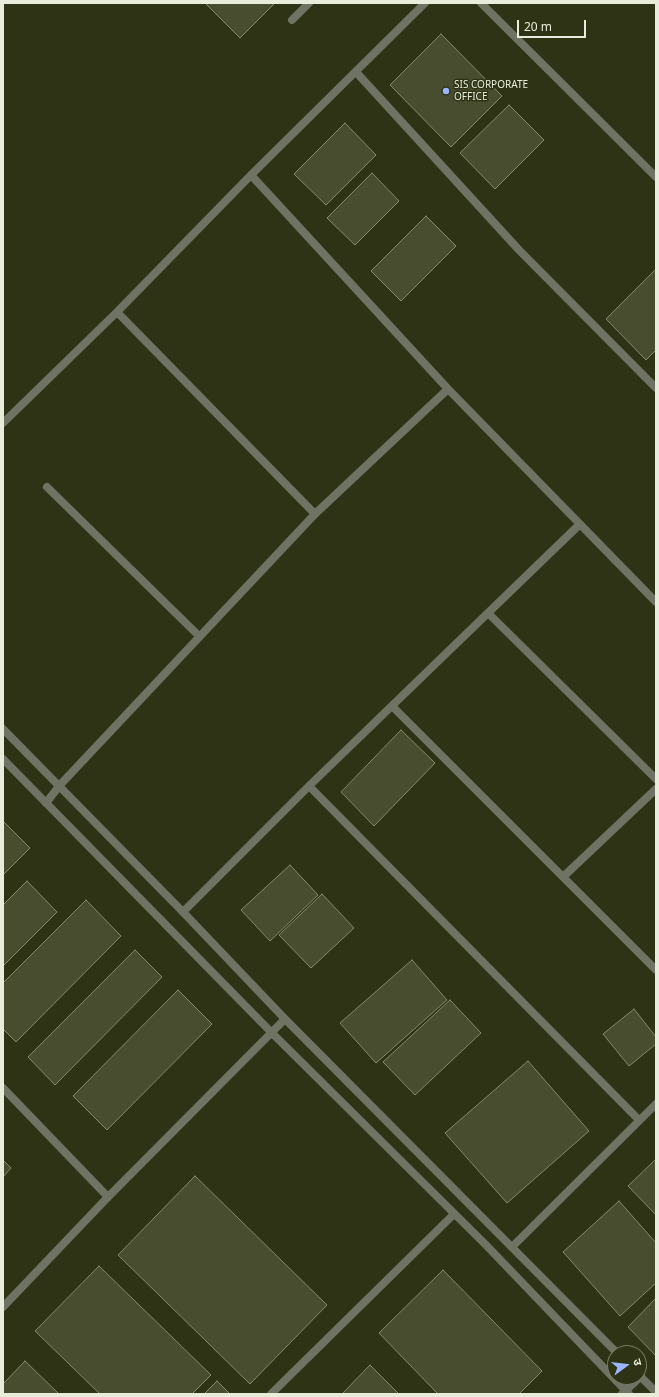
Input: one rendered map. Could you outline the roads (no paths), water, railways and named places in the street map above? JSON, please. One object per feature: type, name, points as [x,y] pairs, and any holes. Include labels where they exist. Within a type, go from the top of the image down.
[{"type":"street","points":[[292,20],[309,3]]},
{"type":"street","points":[[3,423],[117,312],[252,174],[425,3]]},
{"type":"street","points":[[481,3],[656,177]]},
{"type":"street","points":[[356,72],[518,250],[656,388]]},
{"type":"street","points":[[252,174],[448,390],[656,602]]},
{"type":"street","points":[[117,312],[315,514]]},
{"type":"street","points":[[46,802],[60,785],[199,636],[315,514],[448,390]]},
{"type":"street","points":[[47,487],[199,636]]},
{"type":"street","points":[[183,912],[309,786],[580,524]]},
{"type":"street","points":[[488,613],[656,779]]},
{"type":"street","points":[[392,706],[656,970]]},
{"type":"street","points":[[3,728],[60,785],[285,1019],[609,1345]]},
{"type":"street","points":[[3,759],[454,1214],[626,1393],[633,1385]]},
{"type":"street","points":[[309,786],[639,1120]]},
{"type":"street","points":[[563,877],[656,789]]},
{"type":"street","points":[[3,1307],[108,1197],[285,1019]]},
{"type":"street","points":[[3,1088],[108,1197]]},
{"type":"street","points":[[512,1246],[656,1104]]},
{"type":"street","points":[[271,1394],[454,1214]]},
{"type":"street","points":[[647,1383],[656,1393]]},
{"type":"place","name":"SIS CORPORATE OFFICE","points":[[446,91]]}]
